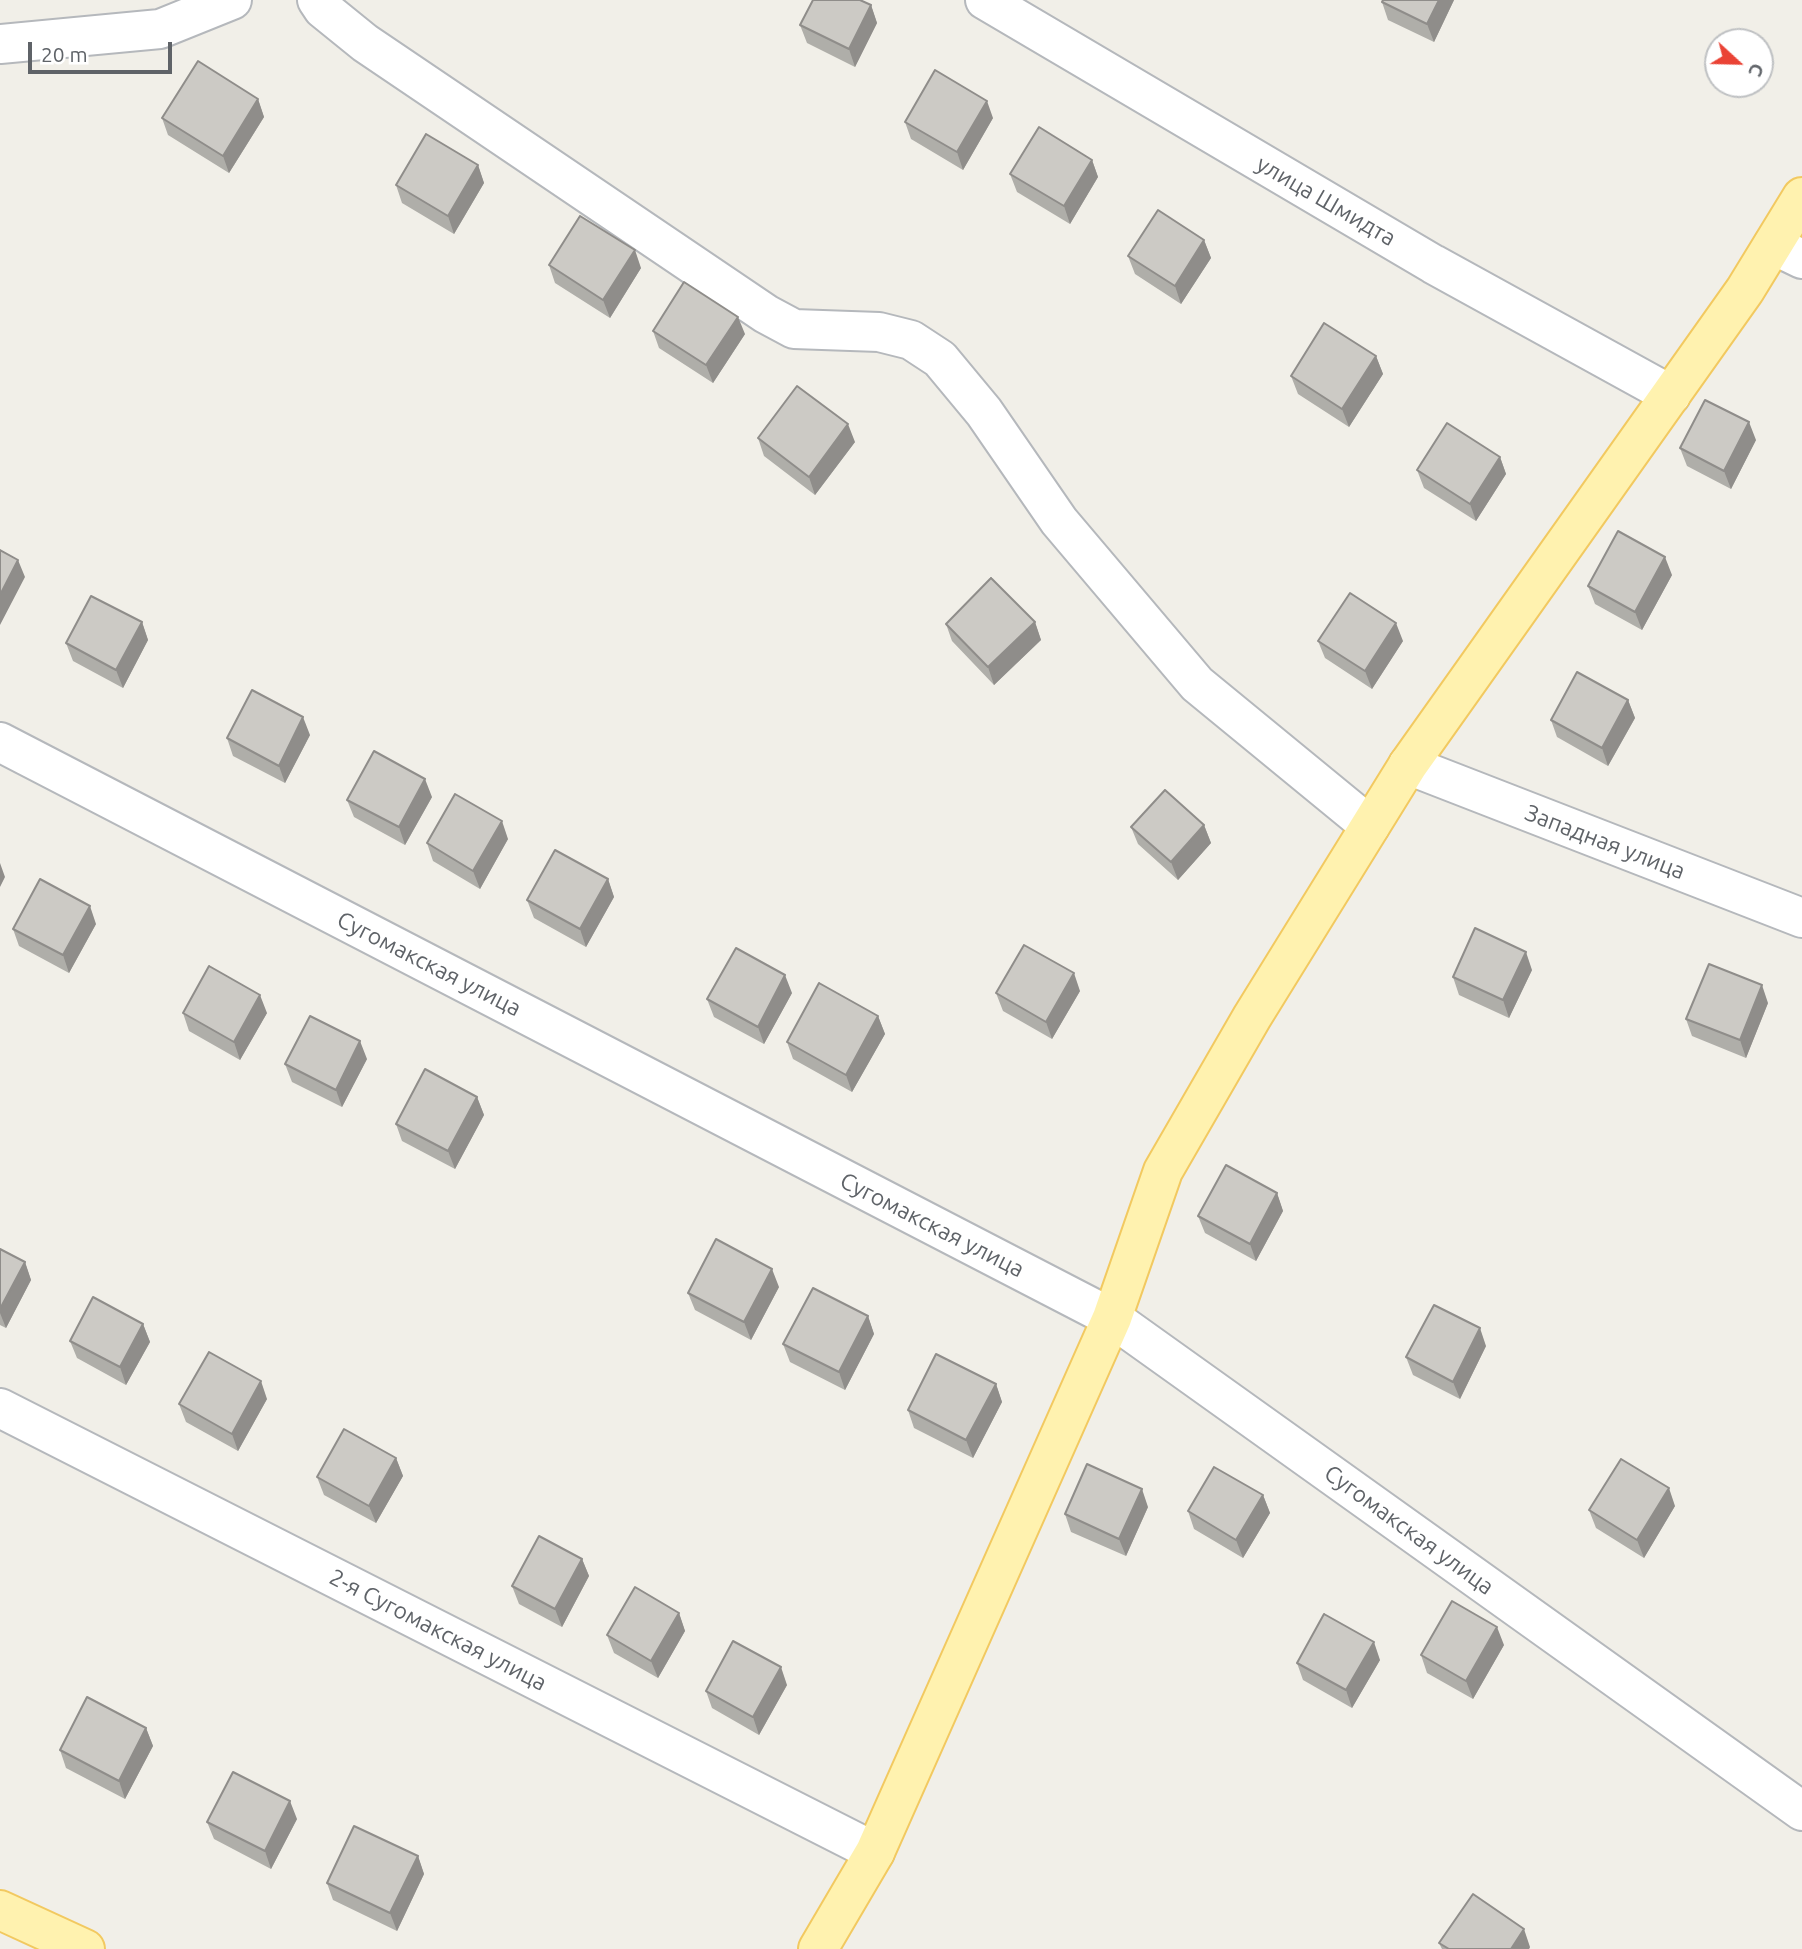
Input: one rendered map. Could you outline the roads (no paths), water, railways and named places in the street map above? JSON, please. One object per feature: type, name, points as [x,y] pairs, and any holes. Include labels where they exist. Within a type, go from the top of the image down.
[{"type":"main road","points":[[818,1949],[875,1852],[1112,1318],[1163,1171],[1252,1017],[1408,765],[1745,290],[1787,252],[1802,197]]},
{"type":"main road","points":[[0,1910],[85,1949]]},
{"type":"street","points":[[0,44],[160,29],[232,0]]},
{"type":"street","points":[[317,0],[323,9],[365,43],[766,314],[794,329],[878,332],[911,340],[940,359],[984,412],[1059,521],[1198,684],[1370,826]]},
{"type":"street","name":"улица Шмидта","points":[[985,0],[1433,264],[1671,395]]},
{"type":"street","name":"Сугомакская улица","points":[[0,742],[1112,1318],[1802,1811]]},
{"type":"street","name":"Западная улица","points":[[1408,765],[1802,918]]},
{"type":"street","name":"2-я Сугомакская улица","points":[[0,1408],[875,1852]]}]
